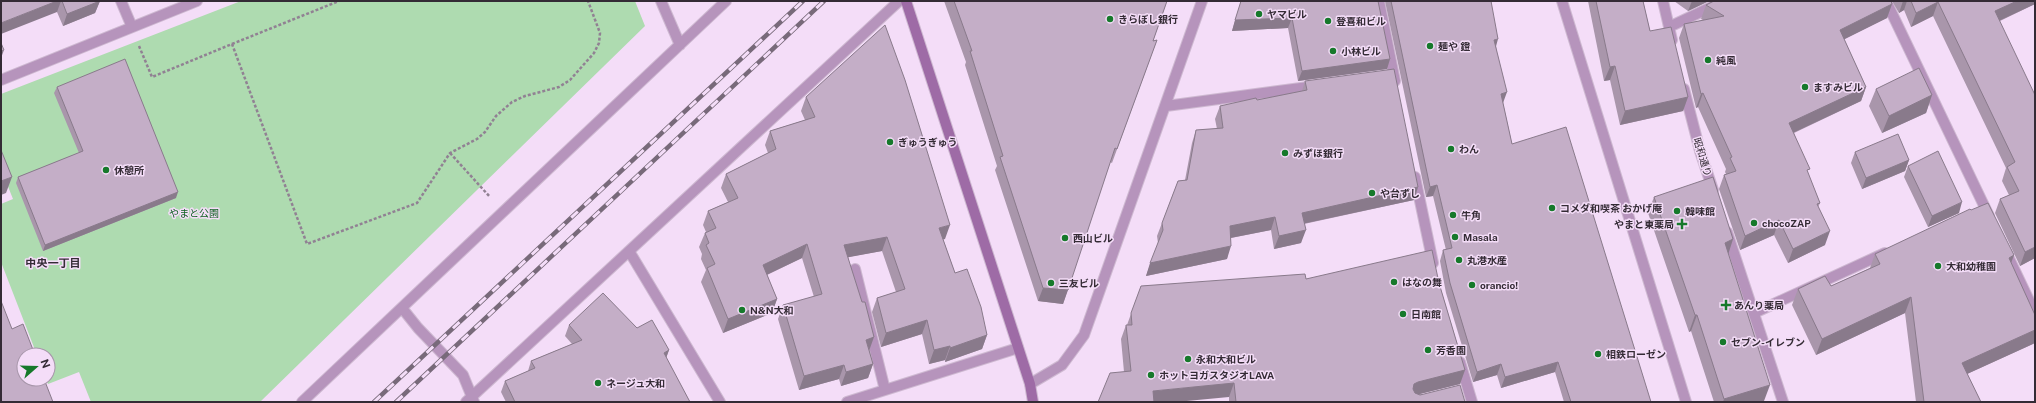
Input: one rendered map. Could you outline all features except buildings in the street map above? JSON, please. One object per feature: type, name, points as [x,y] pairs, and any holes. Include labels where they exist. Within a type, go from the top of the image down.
[{"type":"street","points":[[121,1],[132,27]]},
{"type":"street","points":[[1,80],[197,1]]},
{"type":"street","points":[[661,1],[680,45]]},
{"type":"street","points":[[302,402],[726,1]]},
{"type":"street","points":[[402,308],[418,328],[462,375],[470,400],[899,1]]},
{"type":"street","points":[[906,1],[1030,384],[1033,402]]},
{"type":"street","points":[[1030,384],[1062,364],[1084,335],[1202,1]]},
{"type":"street","points":[[1379,1],[1389,76],[1397,91]]},
{"type":"street","points":[[1562,1],[1686,402]]},
{"type":"street","points":[[1663,1],[1674,48]]},
{"type":"street","points":[[1669,27],[1724,1]]},
{"type":"street","points":[[1886,1],[1982,209],[1992,222]]},
{"type":"street","name":"昭和通り","points":[[1682,78],[1700,151],[1717,202]]},
{"type":"street","points":[[1166,106],[1324,85]]},
{"type":"street","points":[[1413,168],[1435,273]]},
{"type":"street","points":[[1724,225],[1783,402]]},
{"type":"street","points":[[2002,243],[2035,313]]},
{"type":"street","points":[[629,251],[720,402]]},
{"type":"street","points":[[1754,313],[1892,251]]},
{"type":"street","points":[[855,269],[885,390]]},
{"type":"street","points":[[847,402],[1018,348]]},
{"type":"street","points":[[1457,353],[1464,390],[1472,402]]},
{"type":"path","points":[[132,27],[152,77],[339,1]]},
{"type":"path","points":[[232,44],[307,244],[417,204],[450,153],[476,139],[485,132],[496,116],[512,102],[525,96],[559,87],[574,74],[594,52],[599,43],[600,33],[588,1]]},
{"type":"path","points":[[450,153],[491,198]]},
{"type":"green space","name":"やまと公園","points":[[241,1],[635,1],[645,26],[260,402],[91,402],[79,372],[56,381],[56,347],[34,347],[1,262],[1,204],[13,199],[1,169],[1,94]]},
{"type":"railway","points":[[374,402],[803,1]]},
{"type":"railway","points":[[396,402],[824,1]]},
{"type":"place","name":"ヤマビル","points":[[1259,14]]},
{"type":"place","name":"きらぼし銀行","points":[[1110,19]]},
{"type":"place","name":"登喜和ビル","points":[[1328,21]]},
{"type":"place","name":"麺や 鐙","points":[[1430,46]]},
{"type":"place","name":"小林ビル","points":[[1333,51]]},
{"type":"place","name":"純風","points":[[1708,60]]},
{"type":"place","name":"ますみビル","points":[[1805,87]]},
{"type":"place","name":"ぎゅうぎゅう","points":[[890,142]]},
{"type":"place","name":"わん","points":[[1451,149]]},
{"type":"place","name":"みずほ銀行","points":[[1285,153]]},
{"type":"place","name":"休憩所","points":[[106,170]]},
{"type":"place","name":"や台ずし","points":[[1372,193]]},
{"type":"place","name":"コメダ和喫茶 おかげ庵","points":[[1552,208]]},
{"type":"place","name":"韓味館","points":[[1677,211]]},
{"type":"place","name":"牛角","points":[[1453,215]]},
{"type":"place","name":"chocoZAP","points":[[1754,223]]},
{"type":"place","name":"やまと東薬局","points":[[1682,224]]},
{"type":"place","name":"Masala","points":[[1455,237]]},
{"type":"place","name":"西山ビル","points":[[1065,238]]},
{"type":"place","name":"丸港水産","points":[[1459,260]]},
{"type":"place","name":"大和幼稚園","points":[[1938,266]]},
{"type":"place","name":"はなの舞","points":[[1394,282]]},
{"type":"place","name":"三友ビル","points":[[1051,283]]},
{"type":"place","name":"orancio!","points":[[1472,285]]},
{"type":"place","name":"あんり薬局","points":[[1726,305]]},
{"type":"place","name":"N&N大和","points":[[742,310]]},
{"type":"place","name":"日南館","points":[[1403,314]]},
{"type":"place","name":"セブン-イレブン","points":[[1723,342]]},
{"type":"place","name":"芳香園","points":[[1428,350]]},
{"type":"place","name":"相鉄ローゼン","points":[[1598,354]]},
{"type":"place","name":"永和大和ビル","points":[[1188,359]]},
{"type":"place","name":"ホットヨガスタジオLAVA","points":[[1151,375]]},
{"type":"place","name":"ネージュ大和","points":[[598,383]]},
{"type":"district","name":"中央一丁目","points":[[53,263]]}]
